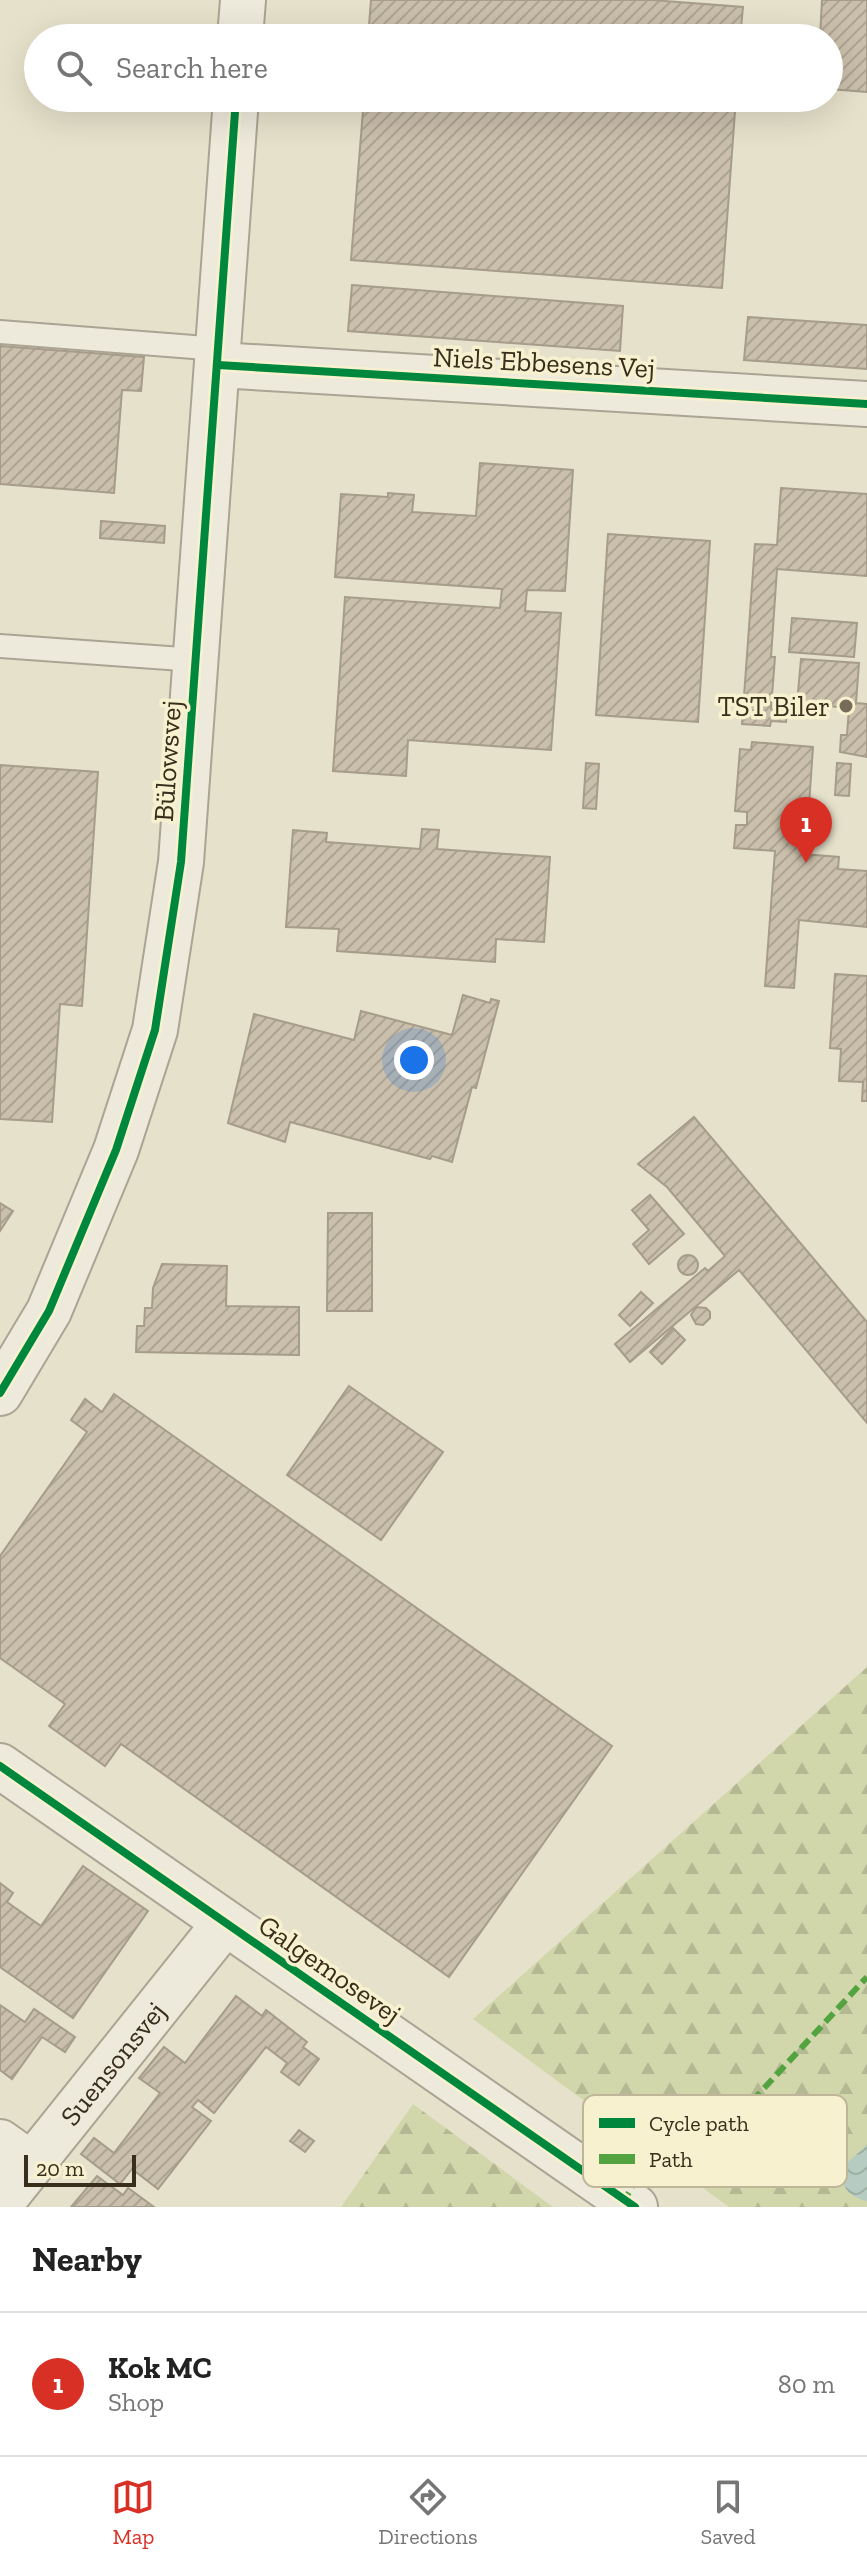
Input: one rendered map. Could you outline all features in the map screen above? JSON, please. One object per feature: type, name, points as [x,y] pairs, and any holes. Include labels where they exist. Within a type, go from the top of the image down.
[{"type":"street","points":[[241,24],[243,0]]},
{"type":"street","name":"Bülowsvej","points":[[0,1393],[49,1311],[116,1150],[155,1030],[181,862],[235,112]]},
{"type":"street","name":"Niels Ebbesens Vej","points":[[218,357],[867,404]]},
{"type":"street","name":"Galgemosevej","points":[[0,1766],[583,2171]]},
{"type":"street","name":"Suensonsvej","points":[[0,2204],[15,2153],[225,1923]]},
{"type":"street","name":"Galgemosevej","points":[[606,2187],[635,2207]]},
{"type":"lane","points":[[0,332],[218,357]]},
{"type":"lane","points":[[0,646],[196,660]]},
{"type":"green space","points":[[867,1667],[867,2207],[729,2207],[702,2187],[847,2187],[847,2095],[583,2095],[583,2100],[473,2019]]},
{"type":"green space","points":[[413,2104],[553,2207],[341,2207]]},
{"type":"water","points":[[867,2145],[867,2201],[855,2197],[845,2187],[847,2163]]},
{"type":"building","points":[[371,0],[652,0],[743,7],[741,24],[369,24]]},
{"type":"building","points":[[822,0],[867,0],[867,92],[843,90],[843,24],[821,24]]},
{"type":"building","points":[[363,112],[735,112],[722,288],[351,260]]},
{"type":"building","points":[[352,285],[623,306],[620,351],[348,331]]},
{"type":"building","points":[[748,317],[867,325],[867,369],[744,360]]},
{"type":"building","points":[[0,346],[144,357],[141,391],[122,390],[114,493],[0,484]]},
{"type":"building","points":[[480,463],[573,470],[565,591],[527,590],[525,611],[561,613],[551,750],[408,740],[406,776],[333,771],[345,597],[500,608],[502,589],[335,577],[341,494],[414,495],[412,512],[476,516]]},
{"type":"building","points":[[781,488],[867,494],[867,576],[777,569],[771,709],[787,710],[786,722],[771,721],[770,726],[742,724],[755,544],[777,545]]},
{"type":"building","points":[[101,521],[165,526],[164,543],[100,538]]},
{"type":"building","points":[[608,534],[710,541],[698,722],[596,715]]},
{"type":"building","points":[[792,618],[857,623],[854,657],[789,652]]},
{"type":"building","name":"TST Biler","points":[[801,659],[859,663],[856,703],[867,704],[867,757],[840,752],[841,735],[847,735],[849,708],[797,703]]},
{"type":"building","points":[[752,742],[813,747],[803,854],[839,857],[838,869],[867,871],[867,927],[799,920],[794,988],[765,986],[775,851],[734,848],[736,825],[747,825],[747,812],[735,811],[740,749],[751,750]]},
{"type":"building","points":[[586,763],[599,764],[596,809],[583,808]]},
{"type":"building","points":[[837,763],[851,764],[849,796],[835,795]]},
{"type":"building","points":[[0,765],[98,772],[82,1006],[60,1004],[52,1122],[0,1119]]},
{"type":"building","points":[[422,829],[439,830],[437,849],[550,857],[544,942],[496,939],[495,962],[337,951],[339,929],[286,927],[293,830],[327,833],[326,842],[420,849]]},
{"type":"building","points":[[835,974],[867,976],[867,1101],[862,1101],[863,1082],[839,1081],[841,1049],[830,1048]]},
{"type":"building","points":[[463,995],[490,1003],[491,999],[499,1001],[452,1162],[290,1122],[285,1142],[228,1123],[254,1014],[354,1040],[361,1011],[452,1035]]},
{"type":"building","points":[[694,1117],[867,1322],[867,1423],[739,1270],[630,1362],[615,1344],[705,1268],[708,1271],[725,1256],[667,1187],[638,1164]]},
{"type":"building","points":[[650,1195],[684,1234],[649,1264],[633,1244],[649,1230],[632,1210]]},
{"type":"building","points":[[0,1203],[13,1211],[0,1231]]},
{"type":"building","points":[[328,1213],[372,1213],[372,1311],[327,1311]]},
{"type":"building","points":[[688,1255],[695,1258],[698,1265],[695,1272],[688,1275],[681,1272],[678,1265],[681,1258]]},
{"type":"building","points":[[162,1264],[227,1266],[226,1306],[299,1307],[299,1355],[136,1352],[137,1326],[144,1326],[145,1308],[152,1308],[153,1288]]},
{"type":"building","points":[[641,1292],[653,1303],[630,1326],[619,1315]]},
{"type":"building","points":[[696,1307],[706,1308],[710,1312],[710,1318],[703,1325],[696,1324],[691,1315]]},
{"type":"building","points":[[673,1328],[685,1340],[662,1364],[650,1352]]},
{"type":"building","points":[[349,1386],[443,1452],[381,1540],[287,1475]]},
{"type":"building","points":[[114,1394],[612,1746],[449,1977],[121,1744],[105,1766],[49,1726],[65,1704],[0,1658],[0,1556],[87,1432],[71,1420],[85,1399],[102,1412]]},
{"type":"building","points":[[83,1866],[148,1911],[73,2018],[0,1967],[0,1883],[13,1893],[7,1902],[41,1926]]},
{"type":"building","points":[[236,1996],[262,2016],[266,2010],[307,2042],[303,2047],[319,2059],[299,2085],[281,2072],[287,2063],[266,2047],[214,2113],[198,2100],[192,2107],[211,2121],[158,2189],[132,2169],[120,2184],[81,2154],[94,2138],[114,2153],[160,2093],[139,2078],[164,2047],[185,2063]]},
{"type":"building","points":[[0,2005],[25,2022],[34,2009],[75,2037],[65,2052],[42,2037],[12,2079],[0,2070]]},
{"type":"building","points":[[299,2130],[314,2141],[305,2152],[290,2141]]},
{"type":"building","points":[[97,2176],[123,2195],[128,2188],[154,2207],[71,2207]]},
{"type":"marked path","points":[[758,2095],[867,1977]]},
{"type":"marked path","points":[[623,2203],[632,2187]]},
{"type":"cycle path","points":[[0,1393],[49,1311],[116,1150],[155,1030],[181,862],[235,112]]},
{"type":"cycle path","points":[[218,365],[867,404]]},
{"type":"cycle path","points":[[0,1766],[583,2171]]},
{"type":"cycle path","points":[[606,2187],[635,2207]]},
{"type":"place","name":"TST Biler","points":[[846,706]]},
{"type":"place","name":"Kok MC","points":[[806,863]]}]
